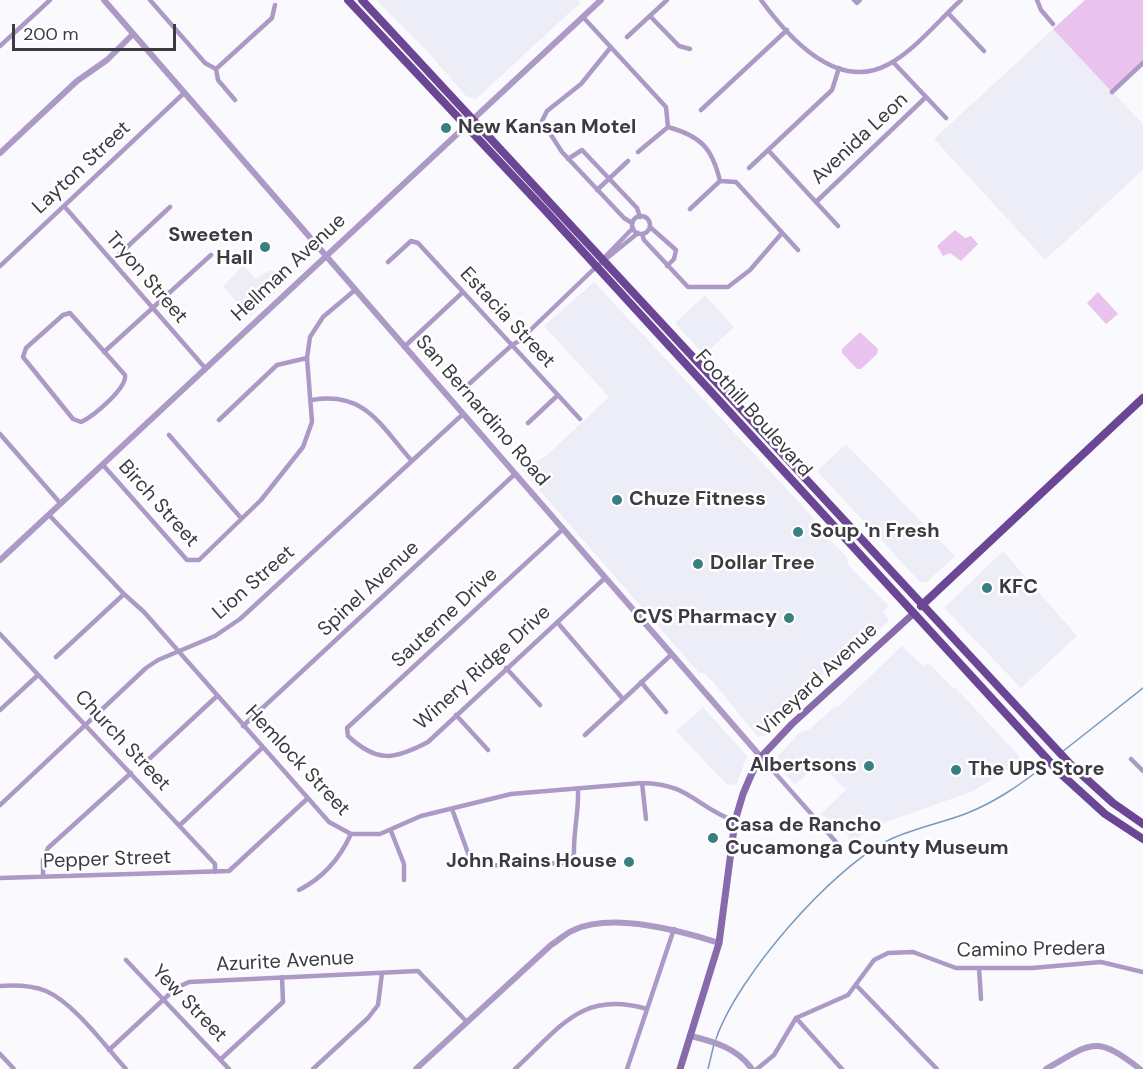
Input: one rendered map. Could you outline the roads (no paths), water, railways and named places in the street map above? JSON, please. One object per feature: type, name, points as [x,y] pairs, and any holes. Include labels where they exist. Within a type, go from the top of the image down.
[{"type":"main road","name":"Foothill Boulevard","points":[[348,0],[466,125],[1044,756],[1105,814],[1143,839]]},
{"type":"main road","name":"Foothill Boulevard","points":[[362,0],[1054,747],[1091,785],[1143,824]]},
{"type":"main road","name":"Vineyard Avenue","points":[[680,1069],[719,944],[735,821],[742,794],[761,757],[792,724],[1143,398]]},
{"type":"street","points":[[0,46],[50,0]]},
{"type":"street","name":"San Bernardino Road","points":[[104,0],[836,842]]},
{"type":"street","points":[[150,0],[205,63],[216,69]]},
{"type":"street","points":[[270,0],[275,5]]},
{"type":"street","points":[[216,69],[272,18],[275,5],[281,0]]},
{"type":"street","name":"Hellman Avenue","points":[[0,560],[601,0]]},
{"type":"street","points":[[627,37],[667,0]]},
{"type":"street","points":[[761,0],[810,55],[839,68],[864,71],[893,62],[946,118]]},
{"type":"street","name":"Avenida Leon","points":[[893,62],[961,0]]},
{"type":"street","points":[[1037,0],[1041,10],[1053,24]]},
{"type":"street","points":[[948,13],[984,51]]},
{"type":"street","points":[[650,16],[679,46],[690,49]]},
{"type":"street","points":[[583,17],[666,106],[668,127]]},
{"type":"street","points":[[701,110],[787,30]]},
{"type":"street","points":[[0,153],[76,81],[107,60],[133,34]]},
{"type":"street","points":[[611,47],[581,84],[547,111],[542,118],[568,159],[688,287],[728,287],[750,270],[783,233]]},
{"type":"street","points":[[1112,92],[1143,63]]},
{"type":"street","points":[[749,168],[832,90],[839,68]]},
{"type":"street","points":[[216,69],[218,80],[236,100]]},
{"type":"street","name":"Layton Street","points":[[0,266],[184,93]]},
{"type":"street","name":"Avenida Leon","points":[[816,202],[926,97]]},
{"type":"street","points":[[638,152],[668,127]]},
{"type":"street","points":[[668,127],[692,134],[715,159],[720,181]]},
{"type":"street","points":[[568,159],[582,150],[637,208],[640,217]]},
{"type":"street","points":[[768,150],[838,226]]},
{"type":"street","points":[[597,189],[628,161]]},
{"type":"street","points":[[690,209],[720,181],[736,182],[798,250]]},
{"type":"street","name":"Tryon Street","points":[[64,206],[206,369]]},
{"type":"street","points":[[112,261],[170,207]]},
{"type":"street","points":[[604,260],[640,217]]},
{"type":"street","points":[[640,217],[647,219],[650,227],[676,250],[674,259],[667,266]]},
{"type":"street","points":[[469,384],[519,341],[604,260],[650,227]]},
{"type":"street","name":"Estacia Street","points":[[388,262],[411,241],[418,243],[580,419]]},
{"type":"street","points":[[104,352],[211,255]]},
{"type":"street","points":[[169,435],[241,518],[261,500],[303,447],[312,422],[307,358],[310,337],[316,327],[354,290]]},
{"type":"street","points":[[404,346],[463,292]]},
{"type":"street","points":[[70,314],[104,352],[125,375],[126,381],[122,390],[81,422],[73,419],[23,357],[26,348],[63,315],[70,314]]},
{"type":"street","points":[[219,420],[278,364],[307,358]]},
{"type":"street","points":[[528,423],[558,395]]},
{"type":"street","points":[[312,400],[334,396],[357,403],[372,415],[411,460]]},
{"type":"street","name":"Lion Street","points":[[0,805],[146,668],[158,660],[215,636],[240,620],[463,414]]},
{"type":"street","points":[[0,434],[61,504]]},
{"type":"street","name":"Birch Street","points":[[103,465],[187,560],[192,562],[199,560],[241,518]]},
{"type":"street","name":"Spinel Avenue","points":[[243,726],[515,474]]},
{"type":"street","name":"Hemlock Street","points":[[49,515],[144,612],[307,799],[329,822],[351,834],[370,835],[391,831],[421,816],[511,794],[642,783],[663,783],[680,789],[717,815],[735,821]]},
{"type":"street","name":"Sauterne Drive","points":[[347,728],[563,529]]},
{"type":"street","name":"Winery Ridge Drive","points":[[347,728],[348,736],[367,752],[381,757],[398,755],[428,742],[605,578]]},
{"type":"street","points":[[56,657],[124,594]]},
{"type":"street","points":[[556,622],[623,699]]},
{"type":"street","name":"Church Street","points":[[0,634],[180,825],[215,864],[215,872]]},
{"type":"street","points":[[585,735],[672,654]]},
{"type":"street","points":[[506,668],[540,705]]},
{"type":"street","points":[[0,710],[38,675]]},
{"type":"street","points":[[640,682],[666,712]]},
{"type":"street","points":[[148,760],[217,696]]},
{"type":"street","points":[[456,715],[488,750]]},
{"type":"street","points":[[180,825],[262,748]]},
{"type":"street","points":[[1131,759],[1143,771]]},
{"type":"street","points":[[43,877],[43,860],[48,848],[130,773]]},
{"type":"street","points":[[642,783],[646,819]]},
{"type":"street","points":[[452,809],[468,859],[477,866],[565,863],[574,855],[573,842],[579,814],[578,789]]},
{"type":"street","points":[[215,872],[230,871],[307,799]]},
{"type":"street","points":[[391,831],[404,864],[404,880]]},
{"type":"street","points":[[299,890],[312,884],[342,854],[351,834]]},
{"type":"street","name":"Pepper Street","points":[[0,878],[215,872]]},
{"type":"street","points":[[420,1068],[551,945],[574,930],[603,924],[647,925],[674,928],[719,944]]},
{"type":"street","points":[[627,1069],[674,928]]},
{"type":"street","name":"Camino Predera","points":[[796,1018],[848,994],[874,960],[900,951],[913,952],[956,968],[1032,968],[1101,962],[1143,972]]},
{"type":"street","name":"Yew Street","points":[[126,960],[229,1069]]},
{"type":"street","points":[[979,968],[981,999]]},
{"type":"street","name":"Azurite Avenue","points":[[109,1050],[176,988],[189,982],[418,971],[467,1022]]},
{"type":"street","points":[[313,1069],[368,1018],[378,1005],[382,973]]},
{"type":"street","points":[[221,1059],[283,1002],[282,977]]},
{"type":"street","points":[[0,986],[23,985],[46,991],[64,1002],[126,1069]]},
{"type":"street","points":[[856,985],[937,1069]]},
{"type":"street","points":[[515,1069],[573,1016],[591,1006],[609,1002],[646,1009]]},
{"type":"street","points":[[757,1069],[774,1055],[796,1018],[842,1069]]},
{"type":"street","points":[[691,1036],[733,1050],[743,1057],[752,1069]]},
{"type":"street","points":[[1046,1069],[1085,1048],[1105,1045],[1140,1069]]},
{"type":"street","points":[[0,1054],[14,1069]]},
{"type":"waterway","points":[[1062,752],[1143,688]]},
{"type":"waterway","points":[[716,1039],[727,1014],[765,956],[789,926],[842,873],[867,853],[891,839],[965,814],[987,804],[1047,764]]},
{"type":"waterway","points":[[708,1069],[714,1044]]},
{"type":"place","name":"New Kansan Motel","points":[[446,128]]},
{"type":"place","name":"Sweeten Hall","points":[[265,247]]},
{"type":"place","name":"Chuze Fitness","points":[[617,500]]},
{"type":"place","name":"Soup 'n Fresh","points":[[798,532]]},
{"type":"place","name":"Dollar Tree","points":[[698,564]]},
{"type":"place","name":"KFC","points":[[987,588]]},
{"type":"place","name":"CVS Pharmacy","points":[[789,618]]},
{"type":"place","name":"Albertsons","points":[[869,766]]},
{"type":"place","name":"The UPS Store","points":[[956,770]]},
{"type":"place","name":"Casa de Rancho Cucamonga County Museum","points":[[713,838]]},
{"type":"place","name":"John Rains House","points":[[629,862]]}]
